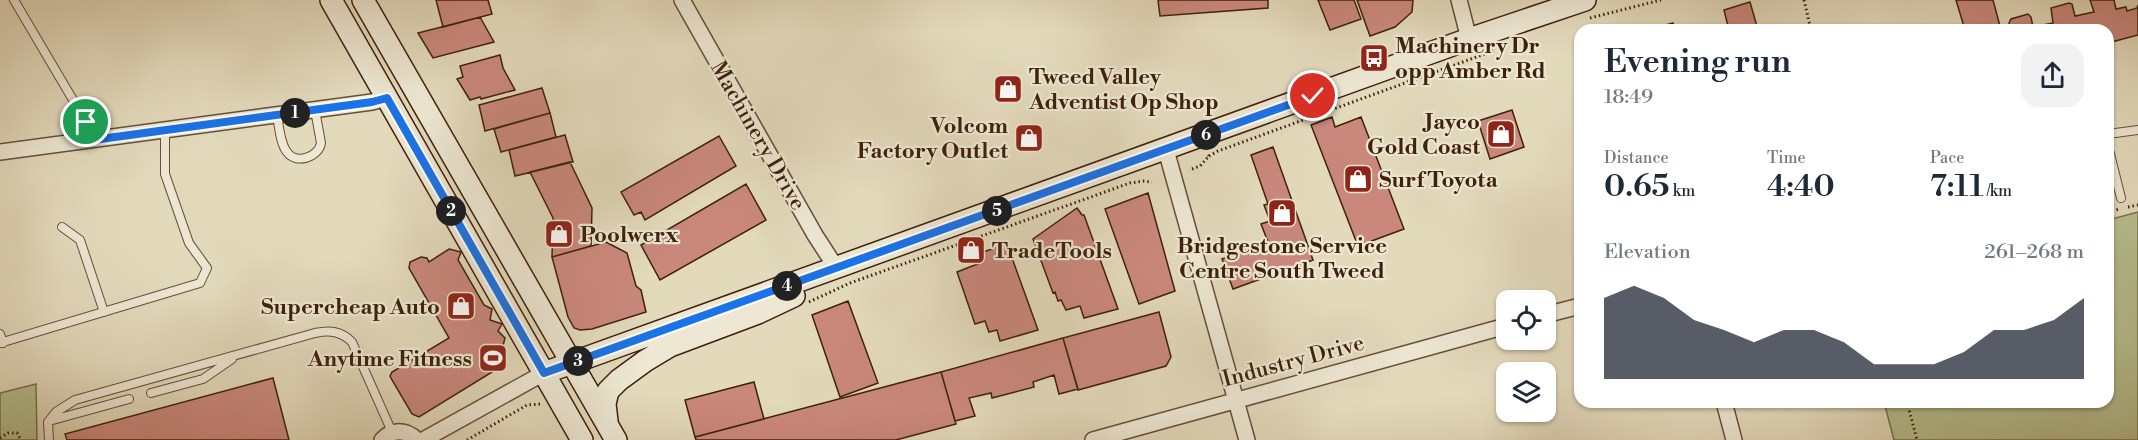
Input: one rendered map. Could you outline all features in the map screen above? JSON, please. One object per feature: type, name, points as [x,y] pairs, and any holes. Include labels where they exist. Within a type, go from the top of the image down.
[{"type":"street","points":[[331,0],[582,440]]},
{"type":"street","points":[[363,0],[612,432]]},
{"type":"street","name":"Machinery Drive","points":[[682,0],[815,235],[830,271]]},
{"type":"street","points":[[1459,0],[1470,39]]},
{"type":"street","points":[[423,440],[544,373],[1470,39],[1586,10]]},
{"type":"street","points":[[0,152],[315,110],[387,98]]},
{"type":"street","points":[[1166,150],[1247,440]]},
{"type":"street","points":[[612,432],[605,404],[606,395],[613,385],[631,370],[670,346],[790,299],[830,271]]},
{"type":"street","points":[[1556,312],[1574,308]]},
{"type":"street","name":"Industry Drive","points":[[1092,440],[1496,329]]},
{"type":"street","points":[[1726,408],[1734,440]]},
{"type":"street","points":[[387,436],[405,432],[417,440]]},
{"type":"lane","points":[[14,0],[86,122],[93,140]]},
{"type":"lane","points":[[277,115],[286,151],[291,156],[305,158],[312,156],[320,149],[315,110]]},
{"type":"lane","points":[[0,334],[2,343],[200,283],[207,268],[189,243],[165,174],[165,130]]},
{"type":"lane","points":[[2114,133],[2138,130]]},
{"type":"lane","points":[[2114,170],[2121,198]]},
{"type":"lane","points":[[62,227],[80,240],[104,312]]},
{"type":"lane","points":[[49,440],[48,422],[56,412],[75,400],[320,332],[334,331],[342,334],[356,348],[387,436]]},
{"type":"lane","points":[[152,393],[203,379],[240,354]]},
{"type":"lane","points":[[48,422],[129,399]]},
{"type":"path","points":[[1586,10],[1661,0]]},
{"type":"path","points":[[1804,0],[1810,24]]},
{"type":"path","points":[[1192,169],[1200,166],[1209,156],[1218,151],[1494,51]]},
{"type":"path","points":[[1204,152],[1209,156]]},
{"type":"path","points":[[806,304],[850,284],[1130,183],[1152,182]]},
{"type":"path","points":[[466,440],[527,405],[545,405]]},
{"type":"path","points":[[1909,408],[1917,440]]},
{"type":"path","points":[[0,438],[13,432],[17,433],[21,440]]},
{"type":"green space","points":[[2138,212],[2138,440],[1894,440],[1886,408],[2114,408],[2114,218]]},
{"type":"green space","points":[[36,384],[37,440],[0,440],[0,393]]},
{"type":"building","points":[[436,0],[488,0],[492,14],[443,27]]},
{"type":"building","points":[[1158,0],[1268,0],[1268,8],[1160,16]]},
{"type":"building","points":[[1318,0],[1354,0],[1361,19],[1330,30]]},
{"type":"building","points":[[1357,0],[1413,0],[1412,12],[1395,27],[1370,36]]},
{"type":"building","points":[[1956,0],[1993,0],[1999,24],[1963,24]]},
{"type":"building","points":[[2090,0],[2114,0],[2116,9],[2126,7],[2127,11],[2137,8],[2138,5],[2138,35],[2114,41],[2114,24],[2048,24],[2053,23],[2051,8],[2069,3],[2072,4],[2075,16],[2094,12]]},
{"type":"building","points":[[1750,2],[1756,24],[1728,24],[1724,10]]},
{"type":"building","points":[[2028,14],[2032,24],[2009,24],[2011,19]]},
{"type":"building","points":[[480,17],[494,42],[433,58],[418,33]]},
{"type":"building","points":[[500,55],[503,68],[515,90],[470,100],[457,79],[463,77],[460,66]]},
{"type":"building","points":[[542,88],[550,113],[485,131],[479,105]]},
{"type":"building","name":"Jayco Gold Coast","points":[[1512,110],[1524,147],[1490,159],[1478,121]]},
{"type":"building","points":[[550,113],[556,137],[501,152],[494,129]]},
{"type":"building","name":"Surf Toyota","points":[[1332,117],[1335,127],[1361,117],[1404,229],[1358,246],[1311,125]]},
{"type":"building","points":[[565,135],[573,162],[515,176],[509,150]]},
{"type":"building","points":[[719,136],[736,166],[645,220],[641,212],[634,215],[621,192]]},
{"type":"building","name":"Bridgestone Service Centre South Tweed","points":[[1273,147],[1313,260],[1233,289],[1222,259],[1268,242],[1261,224],[1270,221],[1264,205],[1268,204],[1251,155]]},
{"type":"building","points":[[570,162],[592,208],[591,246],[552,257],[553,218],[530,172]]},
{"type":"building","points":[[746,184],[766,220],[660,280],[641,245]]},
{"type":"building","points":[[1148,193],[1175,291],[1139,304],[1105,209]]},
{"type":"building","points":[[1077,208],[1084,215],[1118,309],[1084,318],[1080,306],[1066,310],[1061,300],[1058,301],[1033,239]]},
{"type":"building","points":[[606,242],[627,253],[636,286],[641,290],[646,312],[592,329],[574,328],[568,317],[552,257]]},
{"type":"building","points":[[1007,244],[1038,330],[1000,341],[997,330],[989,332],[985,321],[975,324],[957,272],[980,263],[977,254]]},
{"type":"building","points":[[449,249],[461,252],[458,260],[484,305],[492,309],[490,320],[502,324],[498,331],[505,338],[497,369],[419,417],[412,414],[390,376],[392,372],[449,338],[409,268],[410,262],[421,257],[427,258],[429,262]]},
{"type":"building","points":[[848,301],[878,383],[840,397],[812,315]]},
{"type":"building","points":[[1159,312],[1171,357],[1166,366],[1078,390],[1063,338]]},
{"type":"building","points":[[1063,338],[1078,389],[1059,394],[1054,375],[1033,382],[1034,387],[992,398],[991,393],[969,398],[975,416],[955,421],[941,372]]},
{"type":"building","points":[[941,372],[956,424],[896,440],[696,440],[695,437]]},
{"type":"building","points":[[273,378],[289,440],[67,440],[65,434]]},
{"type":"building","points":[[754,382],[764,419],[695,437],[685,400]]},
{"type":"place","name":"Machinery Dr opp Amber Rd","points":[[1374,58]]},
{"type":"place","name":"Tweed Valley Adventist Op Shop","points":[[1008,89]]},
{"type":"place","name":"Jayco Gold Coast","points":[[1501,134]]},
{"type":"place","name":"Volcom Factory Outlet","points":[[1029,138]]},
{"type":"place","name":"Surf Toyota","points":[[1358,179]]},
{"type":"place","name":"Bridgestone Service Centre South Tweed","points":[[1282,213]]},
{"type":"place","name":"Poolwerx","points":[[559,234]]},
{"type":"place","name":"TradeTools","points":[[971,250]]},
{"type":"place","name":"Supercheap Auto","points":[[461,306]]},
{"type":"place","name":"Anytime Fitness","points":[[493,358]]},
{"type":"route","points":[[86,122],[93,140],[372,102],[387,98],[544,373],[1313,96]]}]
